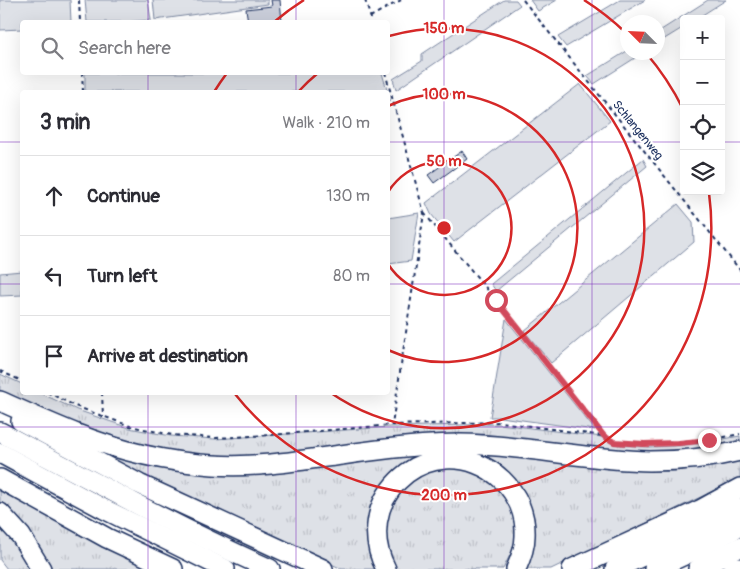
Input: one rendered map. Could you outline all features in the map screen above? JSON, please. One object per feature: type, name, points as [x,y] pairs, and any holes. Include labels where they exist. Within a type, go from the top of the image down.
[{"type":"highway","points":[[0,401],[78,434],[116,447],[168,461],[214,465],[287,463],[342,454],[414,446],[462,444],[649,461],[684,460],[740,451]]},
{"type":"highway","points":[[0,410],[139,484],[323,569]]},
{"type":"highway","points":[[0,432],[227,550],[270,569]]},
{"type":"highway","points":[[0,453],[104,509],[225,569]]},
{"type":"highway","points":[[386,569],[379,552],[376,536],[379,514],[388,494],[410,470],[430,461],[452,458],[474,462],[488,468],[502,478],[515,495],[524,516],[525,532],[524,548],[516,569]]},
{"type":"highway","points":[[0,479],[107,538],[173,569]]},
{"type":"highway","points":[[572,569],[700,510],[740,488]]},
{"type":"highway","points":[[615,569],[707,526],[740,508]]},
{"type":"highway","points":[[0,513],[21,536],[41,569]]},
{"type":"highway","points":[[654,569],[740,526]]},
{"type":"highway","points":[[698,569],[740,547]]},
{"type":"highway","points":[[733,569],[740,568]]},
{"type":"path","points":[[78,0],[80,20]]},
{"type":"path","points":[[365,0],[371,20]]},
{"type":"path","points":[[370,17],[402,0]]},
{"type":"path","name":"Schlangenweg","points":[[523,0],[740,270]]},
{"type":"path","points":[[82,75],[83,90]]},
{"type":"path","points":[[386,75],[390,90]]},
{"type":"path","points":[[390,90],[424,213],[392,425]]},
{"type":"path","points":[[424,213],[604,436],[614,442],[644,444],[709,440],[740,434]]},
{"type":"path","points":[[0,371],[20,380]]},
{"type":"path","points":[[54,395],[103,417],[130,426],[172,435],[216,438],[392,425],[500,422],[604,436]]},
{"type":"path","points":[[102,395],[103,417]]},
{"type":"green space","points":[[0,0],[70,0],[71,20],[20,20],[20,29],[0,30]]},
{"type":"green space","points":[[85,0],[148,0],[151,20],[87,20]]},
{"type":"green space","points":[[153,0],[268,0],[268,4],[155,20]]},
{"type":"green space","points":[[504,0],[516,0],[520,5],[396,90],[393,79],[422,61],[422,54]]},
{"type":"green space","points":[[530,0],[557,0],[538,11]]},
{"type":"green space","points":[[620,0],[645,0],[566,47],[558,37]]},
{"type":"green space","points":[[708,0],[726,0],[702,15],[685,15]]},
{"type":"green space","points":[[680,18],[680,29],[665,39],[665,28]]},
{"type":"green space","points":[[620,55],[620,60],[632,60],[594,84],[587,76]]},
{"type":"green space","points":[[85,75],[383,75],[387,90],[85,90]]},
{"type":"green space","points":[[580,84],[610,121],[454,242],[431,214],[426,203]]},
{"type":"green space","points":[[643,159],[647,166],[496,291],[491,284]]},
{"type":"green space","points":[[678,204],[693,222],[694,242],[551,363],[524,331]]},
{"type":"green space","points":[[419,213],[411,261],[390,264],[390,218]]},
{"type":"green space","points":[[20,271],[20,295],[0,296],[0,273]]},
{"type":"green space","points":[[506,319],[595,430],[490,417]]},
{"type":"green space","points":[[0,374],[20,383],[20,395],[44,395],[77,410],[129,428],[171,436],[215,439],[389,427],[499,424],[602,437],[614,444],[647,447],[674,446],[740,436],[740,444],[684,452],[618,451],[215,458],[115,442],[0,395]]},
{"type":"green space","points":[[88,448],[136,461],[436,451],[740,457],[740,478],[551,569],[522,569],[529,546],[515,545],[503,569],[342,569]]},
{"type":"green space","points":[[0,489],[157,569],[47,569],[0,505]]},
{"type":"green space","points":[[0,524],[25,554],[33,569],[7,569],[0,560]]},
{"type":"building","points":[[271,0],[280,0],[282,20],[248,20],[246,9],[272,6]]},
{"type":"building","points":[[462,151],[467,159],[434,183],[428,175]]},
{"type":"route","points":[[496,300],[604,436],[614,442],[644,444],[709,440]]}]
